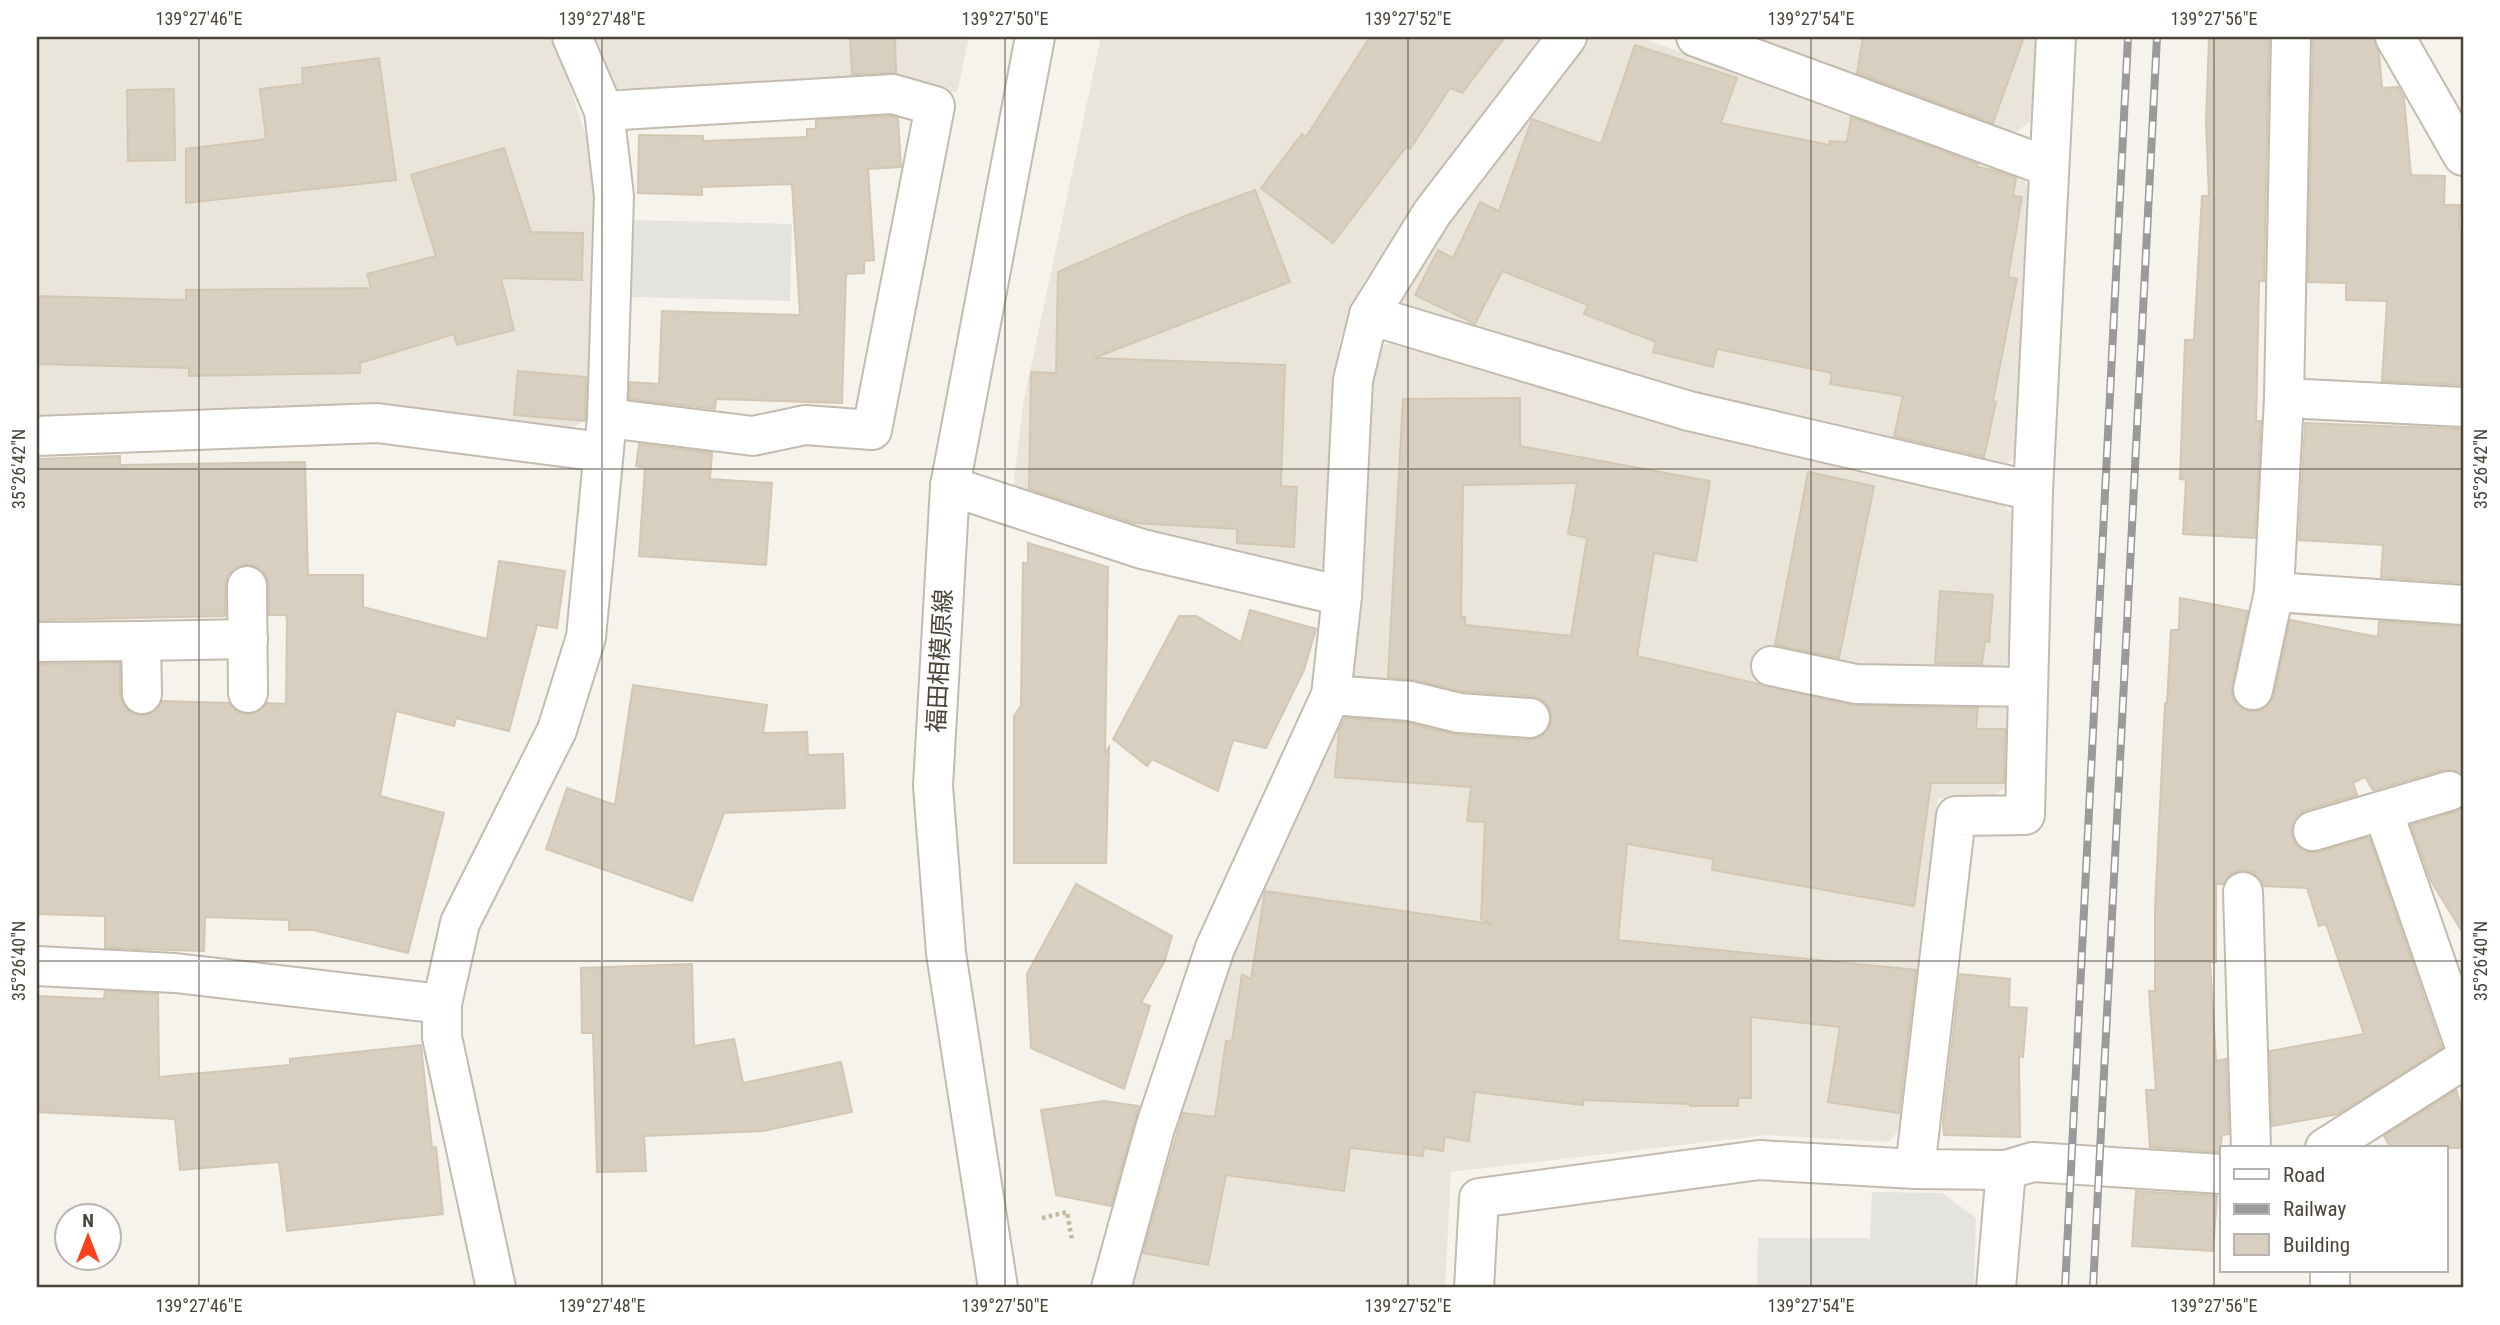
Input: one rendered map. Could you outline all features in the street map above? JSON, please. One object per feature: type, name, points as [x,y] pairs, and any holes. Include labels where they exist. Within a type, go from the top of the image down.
[{"type":"street","points":[[496,1288],[442,1037],[442,1004],[460,923],[557,730],[586,637],[604,435],[614,197],[604,111],[572,37]]},
{"type":"street","name":"福田相模原線","points":[[998,1288],[946,953],[933,786],[950,485],[1035,37]]},
{"type":"street","points":[[1111,1288],[1155,1128],[1216,948],[1331,695],[1342,596],[1353,380],[1369,315],[1433,213],[1567,37]]},
{"type":"street","points":[[1696,37],[2049,167]]},
{"type":"street","points":[[1915,1169],[1956,816],[2025,816],[2033,491],[2056,37]]},
{"type":"street","points":[[2252,690],[2274,592],[2284,398],[2291,37]]},
{"type":"street","points":[[2395,37],[2463,156]]},
{"type":"street","points":[[37,436],[377,424],[604,435],[753,436],[805,425],[872,430],[935,106],[893,94],[604,111]]},
{"type":"street","points":[[1369,315],[1689,411],[2033,491]]},
{"type":"street","points":[[2284,398],[2463,407]]},
{"type":"street","points":[[950,485],[1142,548],[1342,596]]},
{"type":"street","points":[[247,586],[248,693]]},
{"type":"street","points":[[2274,592],[2463,605]]},
{"type":"street","points":[[37,642],[248,639]]},
{"type":"street","points":[[141,641],[142,694]]},
{"type":"street","points":[[1771,666],[1856,684],[2027,687]]},
{"type":"street","points":[[1331,695],[1410,701],[1459,713],[1530,718]]},
{"type":"street","points":[[2314,831],[2449,791]]},
{"type":"street","points":[[2383,811],[2463,1041]]},
{"type":"street","points":[[2243,892],[2251,1146]]},
{"type":"street","points":[[37,966],[175,973],[442,1004]]},
{"type":"street","points":[[2331,1146],[2463,1060]]},
{"type":"street","points":[[1474,1288],[1479,1198],[1759,1160],[1915,1169],[2006,1170],[2033,1162],[2220,1174]]},
{"type":"street","points":[[1996,1288],[2006,1170]]},
{"type":"path","points":[[1042,1218],[1068,1212]]},
{"type":"shaded area","points":[[37,37],[549,37],[557,47],[591,152],[597,222],[590,414],[572,430],[37,420]]},
{"type":"shaded area","points":[[587,37],[969,37],[957,93],[891,76],[618,94]]},
{"type":"shaded area","points":[[1101,37],[1540,37],[1479,126],[1405,220],[1361,286],[1341,336],[1335,369],[1327,559],[1321,570],[1316,572],[1147,532],[1013,489],[1023,404]]},
{"type":"shaded area","points":[[1583,37],[1638,37],[2019,170],[2029,188],[2020,452],[2002,468],[1690,395],[1399,309],[1393,295]]},
{"type":"shaded area","points":[[1736,37],[2039,37],[2034,119],[2014,133]]},
{"type":"shaded area","points":[[632,220],[792,224],[790,301],[630,297]]},
{"type":"shaded area","points":[[1394,340],[2002,501],[2017,522],[2012,658],[1995,674],[1840,663],[1838,696],[2009,708],[2006,787],[1987,801],[1938,798],[1901,1127],[1889,1142],[1766,1135],[1451,1172],[1445,1288],[1124,1288],[1212,985],[1337,711],[1461,704],[1461,689],[1357,682],[1350,673],[1371,353]]},
{"type":"shaded area","points":[[1872,1192],[1942,1193],[1976,1218],[1974,1288],[1757,1288],[1758,1238],[1870,1238]]},
{"type":"building","points":[[850,37],[895,37],[896,73],[852,74]]},
{"type":"building","points":[[1370,37],[1505,37],[1462,93],[1450,88],[1410,149],[1407,146],[1333,243],[1261,188],[1302,134],[1306,137]]},
{"type":"building","points":[[1863,37],[2024,37],[1993,123],[1857,73]]},
{"type":"building","points":[[2209,37],[2269,37],[2264,281],[2259,281],[2256,421],[2261,421],[2255,538],[2183,534],[2186,480],[2180,479],[2185,340],[2194,340],[2202,196],[2209,196],[2206,123]]},
{"type":"building","points":[[2313,37],[2373,37],[2379,53],[2382,88],[2398,87],[2404,98],[2411,175],[2445,176],[2444,205],[2460,205],[2459,227],[2463,227],[2463,385],[2382,381],[2387,301],[2346,300],[2346,283],[2308,282]]},
{"type":"building","points":[[1635,45],[1737,78],[1721,123],[1829,145],[1830,141],[1847,142],[1851,117],[1978,164],[1977,167],[2016,178],[2013,196],[2022,197],[2008,277],[2017,279],[1984,457],[1894,436],[1903,396],[1830,384],[1832,373],[1717,349],[1713,367],[1653,352],[1656,342],[1584,314],[1588,305],[1502,271],[1475,324],[1415,295],[1438,250],[1453,258],[1480,202],[1499,211],[1532,119],[1601,144]]},
{"type":"building","points":[[379,58],[396,180],[186,203],[186,149],[266,139],[260,89],[303,84],[302,68]]},
{"type":"building","points":[[174,89],[175,160],[128,161],[127,90]]},
{"type":"building","points":[[891,116],[898,118],[901,167],[868,169],[874,260],[864,261],[864,273],[846,274],[842,403],[716,399],[715,409],[629,399],[630,382],[659,384],[662,311],[800,315],[792,184],[702,187],[702,195],[638,193],[639,135],[703,136],[703,141],[807,137],[807,129],[816,129],[816,120]]},
{"type":"building","points":[[504,148],[531,232],[583,233],[582,280],[501,278],[514,330],[457,345],[454,334],[360,363],[360,373],[189,376],[189,368],[37,364],[37,296],[186,300],[186,290],[371,288],[367,274],[436,256],[411,175]]},
{"type":"building","points":[[1255,190],[1290,282],[1094,358],[1285,365],[1281,486],[1297,487],[1294,547],[1237,543],[1237,529],[1134,523],[1029,489],[1031,372],[1056,373],[1058,272],[1185,216]]},
{"type":"building","points":[[518,371],[586,377],[585,421],[514,415]]},
{"type":"building","points":[[1520,398],[1520,446],[1710,481],[1696,561],[1654,553],[1637,656],[1851,705],[1978,708],[1976,729],[2005,729],[2004,783],[1931,783],[1914,906],[1712,870],[1713,859],[1627,844],[1618,940],[1916,970],[1899,1113],[1828,1102],[1840,1027],[1751,1017],[1751,1098],[1738,1098],[1738,1106],[1583,1100],[1583,1105],[1475,1092],[1469,1141],[1445,1137],[1443,1151],[1424,1148],[1423,1156],[1350,1148],[1344,1191],[1226,1175],[1208,1265],[1143,1253],[1183,1113],[1215,1117],[1226,1041],[1232,1042],[1242,974],[1251,979],[1265,891],[1492,924],[1481,919],[1485,822],[1467,821],[1471,787],[1335,777],[1339,731],[1345,718],[1407,723],[1457,735],[1528,740],[1540,737],[1548,730],[1552,719],[1549,708],[1542,700],[1532,696],[1462,691],[1388,677],[1403,399]],"holes":[[[1577,483],[1568,534],[1587,538],[1571,636],[1465,625],[1465,617],[1461,617],[1463,485]]]},
{"type":"building","points":[[2305,423],[2463,429],[2463,583],[2381,577],[2383,545],[2299,540]]},
{"type":"building","points":[[639,444],[712,453],[710,479],[772,483],[766,565],[639,556],[645,468],[636,466]]},
{"type":"building","points":[[120,456],[120,465],[305,462],[308,575],[363,575],[363,607],[487,639],[499,561],[565,571],[557,628],[537,625],[509,731],[456,718],[454,726],[396,711],[380,796],[444,813],[408,953],[313,930],[289,930],[289,920],[205,917],[204,951],[105,948],[105,916],[37,914],[37,664],[120,663],[120,694],[123,705],[131,713],[142,716],[154,712],[162,701],[229,703],[237,712],[248,715],[258,712],[267,703],[286,704],[287,618],[285,615],[269,615],[269,585],[265,574],[257,567],[246,564],[235,568],[228,575],[225,586],[225,616],[37,620],[37,459]]},
{"type":"building","points":[[1808,472],[1874,486],[1839,658],[1775,645]]},
{"type":"building","points":[[1028,543],[1108,567],[1105,753],[1109,747],[1106,863],[1014,863],[1014,716],[1021,706],[1023,563],[1028,563]]},
{"type":"building","points":[[1940,591],[1993,595],[1989,642],[1985,641],[1982,664],[1935,663]]},
{"type":"building","points":[[2180,598],[2248,611],[2232,696],[2238,706],[2249,711],[2259,711],[2269,705],[2274,695],[2290,620],[2378,637],[2379,621],[2463,627],[2463,775],[2453,770],[2443,770],[2373,790],[2365,777],[2353,783],[2357,795],[2306,810],[2297,816],[2292,827],[2292,836],[2297,846],[2309,852],[2319,852],[2369,837],[2442,1048],[2338,1114],[2272,1126],[2270,1051],[2364,1034],[2326,924],[2319,926],[2307,888],[2263,886],[2253,872],[2242,870],[2232,873],[2223,884],[2216,884],[2216,962],[2210,962],[2216,1061],[2226,1059],[2229,1134],[2222,1135],[2220,1152],[2150,1147],[2146,1090],[2156,1090],[2149,991],[2155,991],[2155,909],[2165,703],[2171,630],[2179,630]]},
{"type":"building","points":[[1250,610],[1316,629],[1304,670],[1266,748],[1233,740],[1218,791],[1152,759],[1147,766],[1113,739],[1179,616],[1196,616],[1241,642]]},
{"type":"building","points":[[633,685],[767,705],[763,733],[807,732],[808,755],[843,754],[845,808],[724,813],[692,901],[546,849],[567,788],[615,805]]},
{"type":"building","points":[[2463,807],[2463,933],[2431,881],[2411,825],[2455,812]]},
{"type":"building","points":[[1076,884],[1172,936],[1165,960],[1141,1003],[1150,1006],[1124,1089],[1031,1048],[1027,974]]},
{"type":"building","points":[[692,964],[694,1046],[734,1039],[743,1083],[841,1062],[852,1112],[763,1131],[644,1136],[646,1171],[597,1172],[593,1033],[582,1033],[581,968]]},
{"type":"building","points":[[1960,974],[2010,979],[2009,1007],[2027,1008],[2023,1057],[2019,1056],[2020,1137],[1944,1135],[1943,1122]]},
{"type":"building","points":[[105,991],[158,994],[159,1077],[290,1065],[290,1059],[421,1045],[432,1148],[436,1147],[443,1214],[287,1231],[279,1162],[180,1170],[175,1119],[37,1112],[37,996],[104,999]]},
{"type":"building","points":[[2456,1090],[2463,1112],[2463,1148],[2390,1146],[2384,1136]]},
{"type":"building","points":[[1104,1101],[1139,1106],[1111,1206],[1056,1195],[1041,1110]]},
{"type":"building","points":[[2136,1191],[2217,1196],[2213,1251],[2132,1246]]},
{"type":"railway","points":[[2065,1288],[2128,37]]},
{"type":"railway","points":[[2093,1288],[2157,37]]}]
